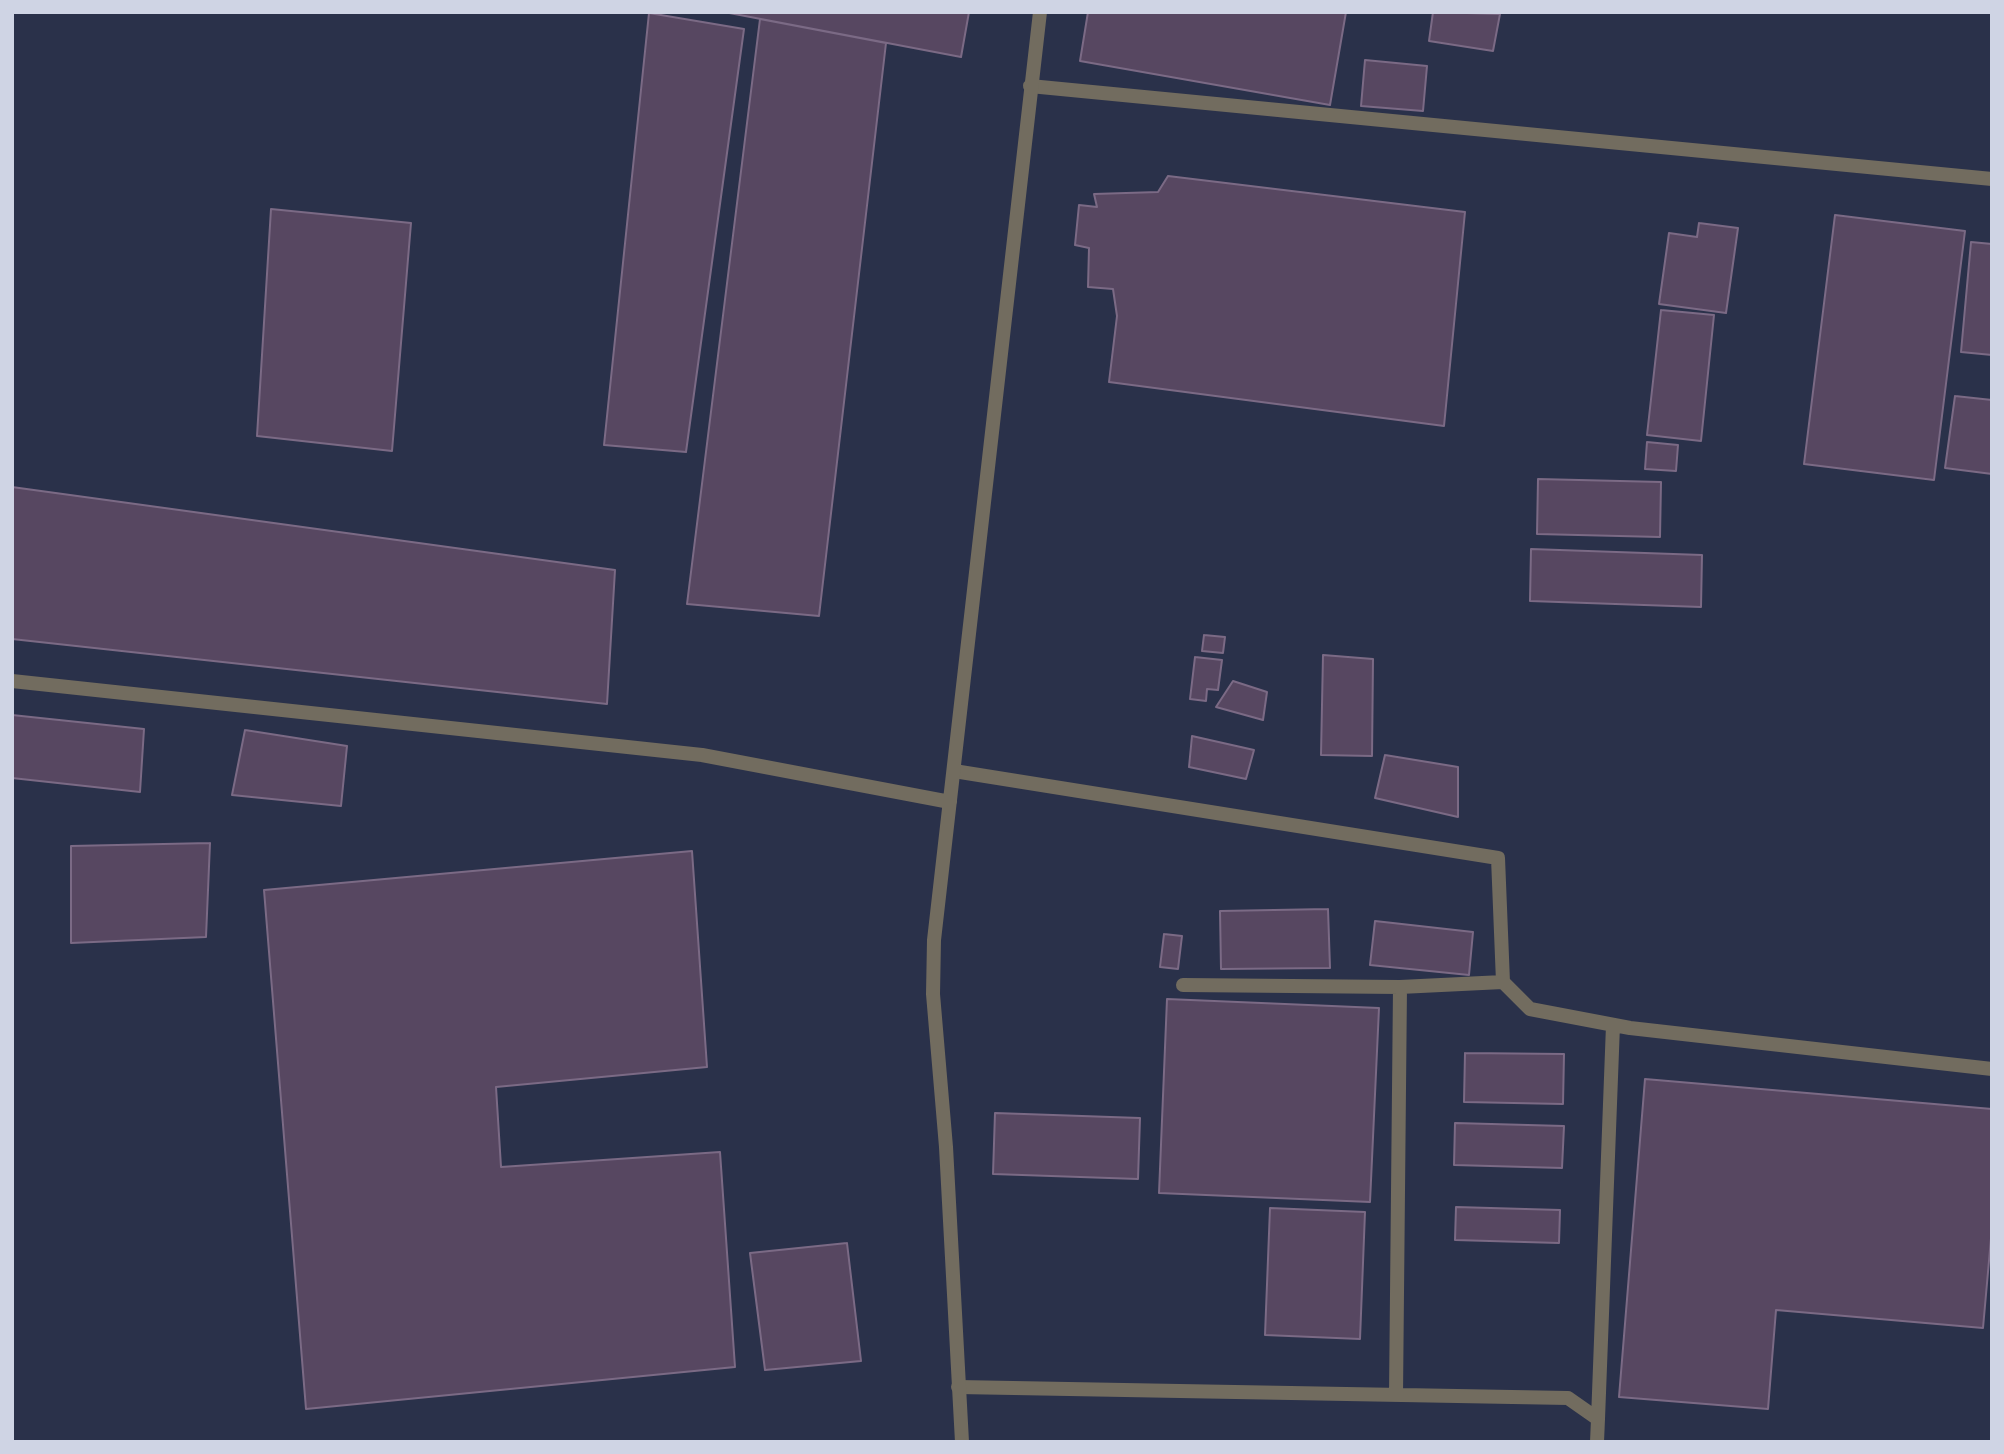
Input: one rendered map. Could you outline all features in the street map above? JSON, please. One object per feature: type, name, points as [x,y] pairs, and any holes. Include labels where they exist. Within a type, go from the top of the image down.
[{"type":"street","points":[[962,1442],[946,1147],[933,994],[934,940],[1040,12]]},
{"type":"street","points":[[1030,86],[1992,178]]},
{"type":"street","points":[[12,681],[702,755],[950,802]]},
{"type":"street","points":[[954,771],[1498,858],[1503,982],[1530,1009],[1613,1025],[1992,1069]]},
{"type":"street","points":[[1183,985],[1400,987],[1503,982]]},
{"type":"street","points":[[1396,1395],[1400,987]]},
{"type":"street","points":[[1597,1442],[1613,1025]]},
{"type":"street","points":[[958,1387],[1568,1398],[1598,1419]]},
{"type":"building","points":[[724,12],[969,12],[961,57]]},
{"type":"building","points":[[1088,12],[1346,12],[1330,105],[1080,61]]},
{"type":"building","points":[[1433,12],[1500,14],[1493,51],[1429,41]]},
{"type":"building","points":[[649,13],[744,29],[686,452],[604,445]]},
{"type":"building","points":[[760,19],[886,43],[819,616],[687,604]]},
{"type":"building","points":[[1365,60],[1427,66],[1423,111],[1361,106]]},
{"type":"building","points":[[1168,176],[1465,212],[1444,426],[1109,382],[1117,316],[1113,289],[1088,287],[1089,248],[1075,245],[1079,205],[1097,207],[1094,194],[1158,192]]},
{"type":"building","points":[[271,209],[411,223],[392,451],[257,436]]},
{"type":"building","points":[[1835,215],[1965,231],[1934,480],[1804,464]]},
{"type":"building","points":[[1699,223],[1738,228],[1726,313],[1659,304],[1669,233],[1697,237]]},
{"type":"building","points":[[1971,242],[1992,244],[1992,355],[1961,352]]},
{"type":"building","points":[[1661,310],[1714,315],[1701,441],[1647,435]]},
{"type":"building","points":[[1955,396],[1992,400],[1992,474],[1945,468]]},
{"type":"building","points":[[1647,442],[1678,445],[1676,471],[1645,469]]},
{"type":"building","points":[[1538,479],[1661,482],[1660,537],[1537,534]]},
{"type":"building","points":[[12,487],[615,570],[607,704],[12,639]]},
{"type":"building","points":[[1531,549],[1702,555],[1701,607],[1530,601]]},
{"type":"building","points":[[1204,635],[1225,637],[1223,653],[1202,651]]},
{"type":"building","points":[[1323,655],[1373,659],[1372,756],[1321,755]]},
{"type":"building","points":[[1195,657],[1222,660],[1218,690],[1207,689],[1206,701],[1190,699]]},
{"type":"building","points":[[1233,681],[1267,692],[1263,720],[1216,707]]},
{"type":"building","points":[[12,715],[144,729],[140,792],[12,778]]},
{"type":"building","points":[[245,730],[347,746],[341,806],[232,795]]},
{"type":"building","points":[[1192,736],[1254,750],[1246,779],[1189,767]]},
{"type":"building","points":[[1385,755],[1458,767],[1458,817],[1375,798]]},
{"type":"building","points":[[210,843],[206,937],[71,943],[71,846]]},
{"type":"building","points":[[692,851],[707,1067],[496,1087],[501,1167],[720,1152],[735,1367],[306,1409],[264,890]]},
{"type":"building","points":[[1328,909],[1330,968],[1221,969],[1220,911]]},
{"type":"building","points":[[1375,921],[1473,932],[1469,975],[1370,965]]},
{"type":"building","points":[[1164,934],[1182,936],[1178,969],[1160,967]]},
{"type":"building","points":[[1167,999],[1379,1008],[1370,1202],[1159,1193]]},
{"type":"building","points":[[1465,1053],[1564,1054],[1563,1104],[1464,1102]]},
{"type":"building","points":[[1645,1079],[1992,1109],[1992,1227],[1983,1328],[1776,1310],[1768,1409],[1619,1397]]},
{"type":"building","points":[[995,1113],[1140,1118],[1138,1179],[993,1174]]},
{"type":"building","points":[[1455,1123],[1564,1126],[1562,1168],[1454,1165]]},
{"type":"building","points":[[1456,1207],[1560,1210],[1559,1243],[1455,1240]]},
{"type":"building","points":[[1270,1208],[1365,1212],[1360,1339],[1265,1335]]},
{"type":"building","points":[[847,1243],[861,1361],[765,1370],[750,1253]]}]
